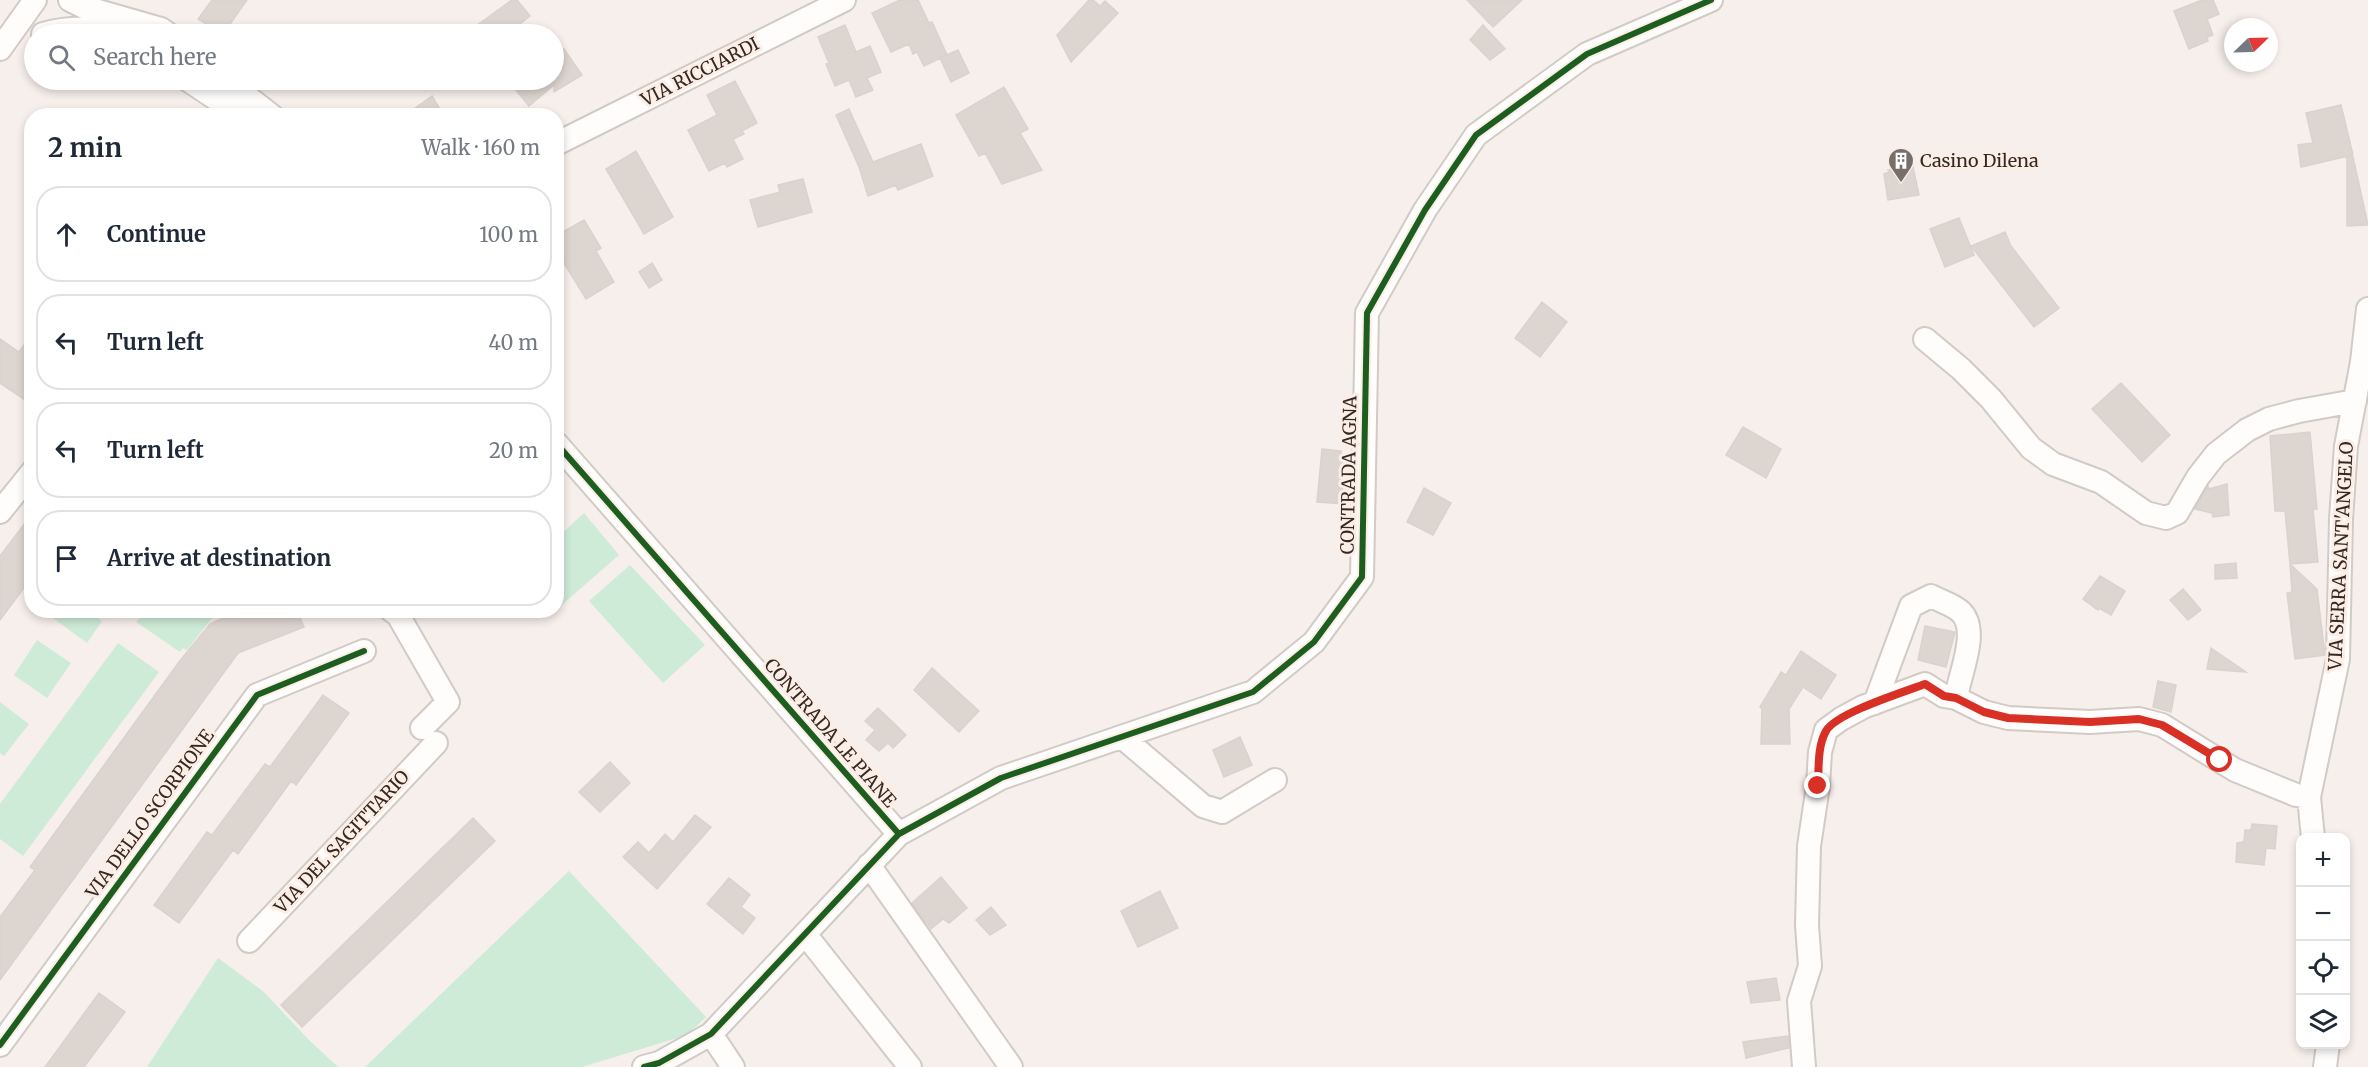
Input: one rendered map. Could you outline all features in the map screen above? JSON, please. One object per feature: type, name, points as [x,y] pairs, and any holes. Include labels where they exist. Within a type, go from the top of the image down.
[{"type":"street","points":[[0,49],[35,0]]},
{"type":"street","points":[[70,0],[84,8],[143,24]]},
{"type":"street","name":"VIA RICCIARDI","points":[[564,140],[844,0]]},
{"type":"street","name":"CONTRADA AGNA","points":[[898,834],[1001,778],[1253,692],[1314,642],[1362,577],[1367,313],[1425,210],[1476,135],[1587,54],[1711,0]]},
{"type":"street","points":[[0,49],[24,41]]},
{"type":"street","points":[[204,90],[230,108]]},
{"type":"street","points":[[239,90],[262,108]]},
{"type":"street","name":"VIA SERRA SANT'ANGELO","points":[[2313,833],[2309,797],[2338,659],[2341,519],[2346,446],[2362,362],[2368,309]]},
{"type":"street","points":[[1925,339],[1968,376],[1991,399],[2024,440],[2046,459],[2068,471],[2101,482],[2146,513],[2166,518],[2177,513],[2198,477],[2216,454],[2247,430],[2269,419],[2355,401]]},
{"type":"street","name":"CONTRADA LE PIANE","points":[[564,452],[898,834],[711,1034],[659,1063],[644,1067]]},
{"type":"street","points":[[0,512],[24,482]]},
{"type":"street","points":[[1875,703],[1911,606],[1931,596],[1960,611],[1967,621],[1969,636],[1956,698]]},
{"type":"street","name":"VIA DEL SAGITTARIO","points":[[249,940],[429,735],[448,702],[400,618]]},
{"type":"street","name":"VIA DELLO SCORPIONE","points":[[0,1045],[257,695],[364,651]]},
{"type":"street","points":[[1804,1067],[1800,1001],[1810,966],[1806,925],[1809,846],[1818,786],[1820,752],[1826,730],[1841,719],[1925,684],[1944,696],[1956,698],[1984,712],[2008,718],[2090,722],[2139,719],[2162,725],[2235,770],[2296,795],[2309,797]]},
{"type":"street","points":[[1122,736],[1203,806],[1222,812],[1275,780]]},
{"type":"street","points":[[869,865],[1011,1067]]},
{"type":"street","points":[[805,934],[910,1067]]},
{"type":"street","points":[[711,1034],[733,1067]]},
{"type":"street","points":[[2325,1067],[2327,1049]]},
{"type":"green space","points":[[584,513],[619,555],[564,603],[564,532]]},
{"type":"green space","points":[[630,565],[705,645],[663,683],[589,601]]},
{"type":"green space","points":[[53,618],[98,618],[102,621],[87,643]]},
{"type":"green space","points":[[140,618],[212,618],[187,650],[183,648],[180,652],[136,622]]},
{"type":"green space","points":[[37,640],[71,663],[47,698],[14,675]]},
{"type":"green space","points":[[118,643],[159,672],[23,856],[0,839],[0,804]]},
{"type":"green space","points":[[0,702],[29,724],[4,756],[0,753]]},
{"type":"green space","points":[[569,871],[706,1017],[687,1035],[582,1067],[365,1067]]},
{"type":"green space","points":[[218,958],[264,992],[338,1067],[147,1067]]},
{"type":"building","points":[[212,0],[247,0],[230,24],[206,24],[198,19]]},
{"type":"building","points":[[512,0],[517,0],[530,16],[520,24],[479,24]]},
{"type":"building","points":[[900,0],[918,0],[929,23],[932,22],[947,55],[924,66],[917,52],[913,54],[909,44],[891,52],[872,13]]},
{"type":"building","points":[[1089,0],[1093,0],[1100,6],[1105,1],[1118,13],[1071,62],[1057,35]]},
{"type":"building","points":[[1467,0],[1522,0],[1493,27]]},
{"type":"building","points":[[2202,0],[2213,0],[2219,14],[2207,19],[2213,35],[2207,37],[2208,41],[2189,49],[2174,11]]},
{"type":"building","points":[[845,25],[856,52],[870,46],[881,72],[867,78],[873,90],[856,97],[849,80],[835,86],[826,64],[829,63],[818,37]]},
{"type":"building","points":[[1483,25],[1505,49],[1490,60],[1470,40]]},
{"type":"building","points":[[564,49],[582,75],[564,86]]},
{"type":"building","points":[[958,50],[969,73],[951,82],[940,58]]},
{"type":"building","points":[[735,81],[757,123],[742,131],[744,134],[733,139],[743,159],[727,167],[725,163],[709,171],[688,130],[717,115],[707,95]]},
{"type":"building","points":[[1004,87],[1028,129],[1020,133],[1042,170],[1002,184],[985,153],[979,156],[956,115]]},
{"type":"building","points":[[516,90],[548,90],[529,106]]},
{"type":"building","points":[[432,96],[439,108],[415,108]]},
{"type":"building","points":[[2341,105],[2353,155],[2301,167],[2298,145],[2313,143],[2306,113]]},
{"type":"building","points":[[849,109],[873,162],[921,144],[933,176],[898,190],[896,185],[868,196],[859,167],[836,115]]},
{"type":"building","points":[[636,151],[673,217],[644,234],[606,169]]},
{"type":"building","points":[[2347,157],[2353,157],[2368,225],[2347,226]]},
{"type":"building","name":"Casino Dilena","points":[[1913,167],[1919,195],[1888,200],[1884,174],[1889,172],[1888,170]]},
{"type":"building","points":[[803,179],[812,212],[758,227],[750,200],[780,192],[778,185]]},
{"type":"building","points":[[1959,218],[1974,255],[1945,267],[1930,229]]},
{"type":"building","points":[[584,220],[601,248],[596,251],[614,282],[586,299],[564,263],[564,231]]},
{"type":"building","points":[[2005,232],[2011,246],[2059,308],[2034,327],[1971,246]]},
{"type":"building","points":[[652,263],[662,280],[649,288],[639,272]]},
{"type":"building","points":[[1542,302],[1567,322],[1540,357],[1515,338]]},
{"type":"building","points":[[0,339],[19,352],[24,345],[24,399],[0,383]]},
{"type":"building","points":[[2121,383],[2170,435],[2142,462],[2092,409]]},
{"type":"building","points":[[1743,427],[1781,449],[1766,478],[1726,455]]},
{"type":"building","points":[[2310,432],[2317,509],[2313,509],[2318,562],[2290,564],[2285,511],[2275,511],[2270,436]]},
{"type":"building","points":[[1322,449],[1341,451],[1344,470],[1342,488],[1346,488],[1345,504],[1317,502]]},
{"type":"building","points":[[2227,484],[2229,515],[2213,517],[2212,513],[2195,509],[2208,486],[2209,489]]},
{"type":"building","points":[[1424,488],[1451,503],[1433,535],[1407,522]]},
{"type":"building","points":[[24,524],[24,588],[0,620],[0,556]]},
{"type":"building","points":[[2236,563],[2237,578],[2215,579],[2215,565]]},
{"type":"building","points":[[2290,564],[2317,589],[2325,655],[2295,659],[2287,593],[2292,592]]},
{"type":"building","points":[[2100,576],[2125,591],[2111,615],[2099,608],[2098,610],[2083,599]]},
{"type":"building","points":[[2183,589],[2201,610],[2188,620],[2170,600]]},
{"type":"building","points":[[223,618],[300,618],[304,627],[238,653],[0,980],[0,917],[35,870],[30,867],[179,662],[210,624]]},
{"type":"building","points":[[1925,626],[1955,632],[1946,667],[1918,660]]},
{"type":"building","points":[[2211,648],[2246,672],[2207,669]]},
{"type":"building","points":[[1801,651],[1836,675],[1821,699],[1803,687],[1789,709],[1790,744],[1761,744],[1762,709],[1760,707],[1781,672],[1786,675]]},
{"type":"building","points":[[932,668],[979,711],[959,732],[914,690]]},
{"type":"building","points":[[2158,681],[2176,685],[2171,712],[2153,707]]},
{"type":"building","points":[[323,695],[349,713],[296,785],[291,781],[238,854],[233,850],[179,923],[154,905],[207,832],[212,835],[265,764],[270,767]]},
{"type":"building","points":[[878,708],[906,735],[893,748],[888,743],[879,751],[866,740],[875,730],[865,721]]},
{"type":"building","points":[[1240,737],[1252,765],[1224,777],[1213,750]]},
{"type":"building","points":[[610,762],[630,783],[600,812],[579,792]]},
{"type":"building","points":[[695,815],[711,827],[657,889],[623,857],[638,842],[649,853],[665,834],[673,842]]},
{"type":"building","points":[[473,818],[495,841],[302,1027],[281,1005]]},
{"type":"building","points":[[2252,824],[2277,826],[2275,849],[2266,848],[2264,865],[2236,862],[2237,843],[2244,842],[2245,830],[2251,830]]},
{"type":"building","points":[[941,877],[967,908],[949,923],[943,919],[931,929],[912,903]]},
{"type":"building","points":[[729,878],[750,895],[741,907],[755,918],[743,934],[707,904]]},
{"type":"building","points":[[1160,891],[1178,928],[1138,947],[1121,911]]},
{"type":"building","points":[[991,907],[1006,925],[990,935],[976,920]]},
{"type":"building","points":[[1776,978],[1780,1000],[1751,1003],[1747,982]]},
{"type":"building","points":[[99,993],[125,1012],[84,1067],[45,1067]]},
{"type":"building","points":[[1788,1036],[1789,1048],[1746,1058],[1743,1042]]},
{"type":"cycle path","points":[[899,834],[1001,778],[1253,692],[1314,642],[1362,577],[1367,313],[1425,210],[1476,135],[1587,54],[1711,0]]},
{"type":"cycle path","points":[[564,452],[899,834],[711,1034],[659,1063],[644,1067]]},
{"type":"cycle path","points":[[0,1045],[257,695],[364,651]]},
{"type":"place","name":"Casino Dilena","points":[[1901,184]]},
{"type":"route","points":[[1818,786],[1820,752],[1826,730],[1863,707],[1925,684],[1944,696],[1956,698],[1984,712],[2008,718],[2090,722],[2139,719],[2162,725],[2220,760]]}]
